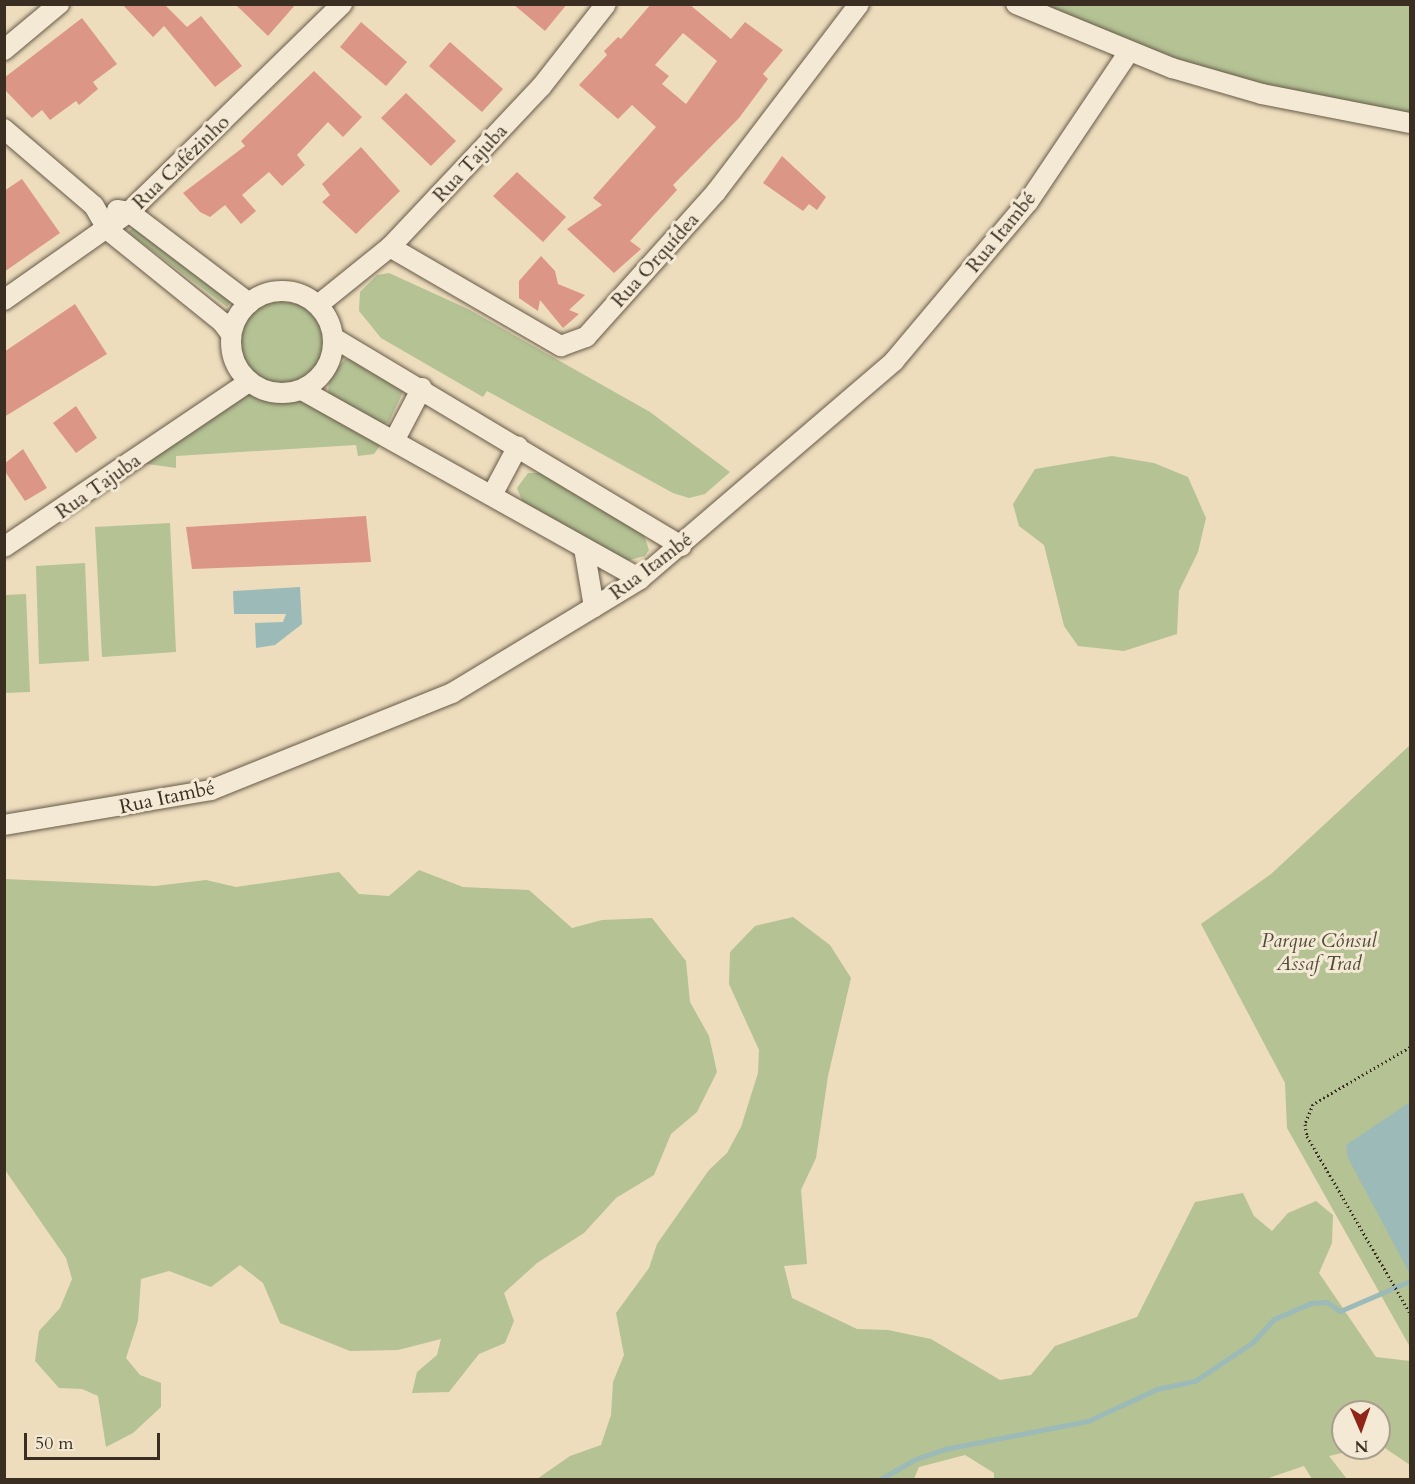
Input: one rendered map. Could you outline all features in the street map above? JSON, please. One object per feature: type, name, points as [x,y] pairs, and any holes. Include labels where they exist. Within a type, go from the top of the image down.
[{"type":"street","points":[[4,50],[58,4]]},
{"type":"street","name":"Rua Cafézinho","points":[[4,300],[108,230],[129,212],[342,4]]},
{"type":"street","name":"Rua Tajuba","points":[[318,305],[390,248],[541,87],[606,4]]},
{"type":"street","name":"Rua Orquídea","points":[[390,248],[561,345],[586,337],[716,192],[859,4]]},
{"type":"street","points":[[1017,4],[1128,53],[1262,94],[1410,123]]},
{"type":"street","name":"Rua Itambé","points":[[4,825],[211,790],[452,693],[640,579],[894,361],[1028,202],[1128,53]]},
{"type":"street","points":[[4,129],[94,206],[108,230],[222,322],[231,334]]},
{"type":"street","points":[[94,206],[129,212],[249,303]]},
{"type":"street","points":[[334,338],[326,369],[302,390],[275,393],[249,382],[232,352],[231,334],[249,303],[277,291],[306,297],[318,305],[334,338],[422,388],[681,546]]},
{"type":"street","name":"Rua Tajuba","points":[[4,547],[249,382]]},
{"type":"street","points":[[394,441],[422,388]]},
{"type":"street","points":[[302,390],[640,579]]},
{"type":"street","points":[[492,495],[518,446]]},
{"type":"street","points":[[584,548],[594,607]]},
{"type":"path","points":[[1410,1047],[1313,1104],[1305,1124],[1307,1136],[1410,1313]]},
{"type":"green space","points":[[1033,5],[1410,5],[1410,121],[1174,65]]},
{"type":"green space","points":[[135,226],[231,301],[227,307],[128,232]]},
{"type":"green space","points":[[389,273],[468,309],[650,412],[730,472],[705,494],[689,498],[673,493],[487,391],[483,397],[381,338],[359,311],[360,292],[377,275]]},
{"type":"green space","points":[[282,298],[307,305],[319,317],[326,342],[319,367],[307,379],[282,386],[257,379],[245,367],[238,342],[245,317],[257,305]]},
{"type":"green space","points":[[345,359],[358,359],[404,390],[389,422],[383,425],[328,395],[329,378]]},
{"type":"green space","points":[[252,391],[269,400],[303,399],[381,444],[374,454],[358,456],[356,445],[176,456],[176,468],[140,463]]},
{"type":"green space","points":[[1112,456],[1154,463],[1188,477],[1206,518],[1198,552],[1179,591],[1177,634],[1124,651],[1078,646],[1064,626],[1044,545],[1019,526],[1013,504],[1035,469]]},
{"type":"green space","points":[[528,473],[543,473],[644,535],[649,550],[645,556],[626,561],[522,501],[517,488]]},
{"type":"green space","points":[[170,523],[176,652],[102,657],[95,527]]},
{"type":"green space","points":[[85,563],[89,661],[39,664],[36,566]]},
{"type":"green space","points":[[26,594],[30,692],[5,693],[5,595]]},
{"type":"green space","name":"Parque Cônsul Assaf Trad","points":[[1410,745],[1410,1347],[1287,1128],[1285,1083],[1201,924],[1271,874]]},
{"type":"green space","points":[[419,870],[463,887],[529,890],[572,928],[602,920],[652,918],[686,961],[690,1002],[709,1036],[717,1072],[697,1112],[671,1134],[654,1175],[616,1198],[584,1233],[537,1263],[504,1293],[514,1321],[505,1343],[479,1354],[449,1392],[412,1393],[417,1372],[437,1355],[441,1339],[398,1350],[350,1351],[280,1323],[263,1283],[240,1265],[211,1287],[169,1271],[141,1279],[138,1321],[126,1358],[140,1375],[161,1383],[161,1407],[133,1433],[106,1447],[98,1396],[82,1389],[59,1388],[35,1361],[39,1331],[60,1308],[72,1279],[66,1258],[5,1170],[5,879],[155,886],[206,880],[236,887],[339,872],[359,894],[389,896]]},
{"type":"green space","points":[[793,917],[830,945],[851,978],[828,1076],[816,1158],[801,1190],[807,1264],[784,1266],[792,1298],[857,1329],[888,1330],[931,1339],[1000,1380],[1031,1375],[1055,1346],[1137,1317],[1195,1202],[1243,1193],[1254,1216],[1272,1231],[1288,1213],[1316,1201],[1333,1215],[1332,1243],[1319,1273],[1376,1357],[1410,1361],[1410,1465],[1391,1452],[1391,1400],[1331,1400],[1331,1456],[1329,1456],[1347,1479],[1312,1479],[1304,1466],[1263,1480],[994,1479],[994,1473],[965,1455],[919,1467],[914,1479],[537,1479],[570,1456],[601,1445],[611,1415],[613,1382],[624,1355],[616,1313],[649,1268],[657,1244],[709,1170],[727,1153],[741,1127],[758,1073],[759,1050],[729,984],[730,952],[755,926]]},
{"type":"water","points":[[300,587],[302,624],[275,645],[256,648],[255,623],[283,622],[286,614],[234,614],[233,591]]},
{"type":"water","points":[[1410,1102],[1410,1274],[1348,1158],[1346,1145]]},
{"type":"building","points":[[122,4],[164,4],[187,27],[201,16],[242,66],[215,87],[164,26],[153,37]]},
{"type":"building","points":[[235,4],[296,4],[268,36]]},
{"type":"building","points":[[513,4],[567,4],[545,31]]},
{"type":"building","points":[[651,4],[689,4],[731,39],[745,22],[783,50],[763,74],[768,79],[739,118],[673,185],[677,190],[630,241],[641,249],[614,273],[567,229],[602,205],[593,198],[656,127],[632,105],[618,119],[579,85],[607,55],[604,51],[618,37],[621,39]],"holes":[[[683,33],[717,61],[686,104],[662,84],[669,76],[655,65]]]},
{"type":"building","points":[[82,18],[117,64],[93,82],[98,89],[79,105],[76,101],[50,120],[42,110],[32,118],[4,89],[4,78]]},
{"type":"building","points":[[361,22],[407,62],[386,86],[340,47]]},
{"type":"building","points":[[450,42],[503,89],[482,112],[429,66]]},
{"type":"building","points":[[314,71],[362,117],[343,137],[328,122],[297,155],[305,165],[282,186],[269,172],[242,195],[256,211],[241,224],[225,205],[210,217],[200,212],[183,193],[245,146],[241,141]]},
{"type":"building","points":[[406,93],[456,141],[431,166],[381,118]]},
{"type":"building","points":[[361,147],[400,191],[356,234],[322,202],[330,195],[322,184]]},
{"type":"building","points":[[782,156],[826,197],[817,210],[809,204],[803,211],[763,183]]},
{"type":"building","points":[[517,172],[566,217],[543,242],[493,196]]},
{"type":"building","points":[[22,179],[60,233],[4,272],[4,191]]},
{"type":"building","points":[[541,256],[555,271],[558,284],[585,295],[569,310],[579,314],[563,328],[540,300],[538,311],[519,298],[519,281]]},
{"type":"building","points":[[75,304],[107,354],[4,417],[4,352]]},
{"type":"building","points":[[76,406],[97,438],[76,453],[53,423]]},
{"type":"building","points":[[23,449],[47,488],[25,501],[4,470],[4,464]]},
{"type":"building","points":[[366,516],[371,562],[192,569],[186,527]]},
{"type":"waterway","points":[[879,1480],[913,1460],[945,1449],[1088,1421],[1157,1389],[1195,1381],[1253,1342],[1274,1319],[1311,1303],[1327,1302],[1340,1311],[1410,1281]]}]
